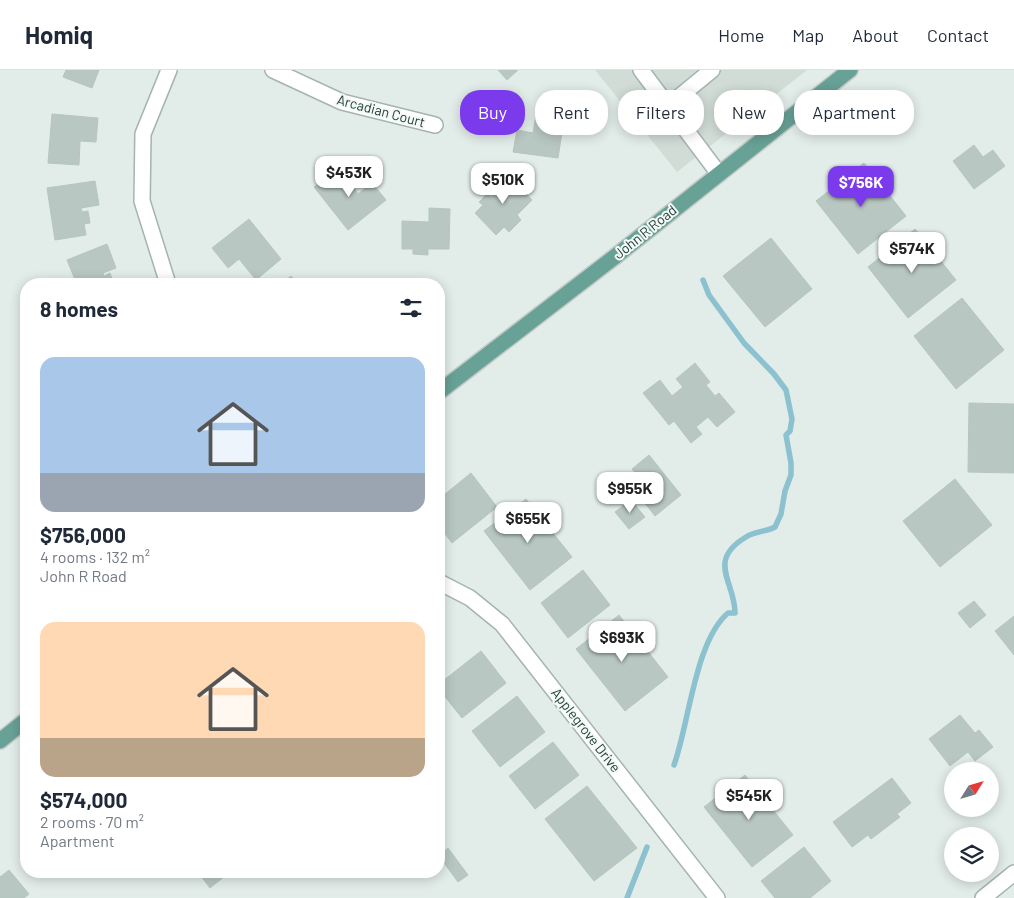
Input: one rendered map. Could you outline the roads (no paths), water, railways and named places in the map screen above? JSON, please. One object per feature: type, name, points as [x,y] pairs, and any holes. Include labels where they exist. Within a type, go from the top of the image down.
[{"type":"main road","name":"John R Road","points":[[445,387],[850,70]]},
{"type":"main road","points":[[0,741],[20,725]]},
{"type":"street","points":[[166,278],[142,201],[143,134],[169,70]]},
{"type":"street","name":"Arcadian Court","points":[[273,70],[342,102],[435,125]]},
{"type":"street","points":[[641,70],[656,90]]},
{"type":"street","points":[[688,90],[712,70]]},
{"type":"street","points":[[690,135],[719,174]]},
{"type":"street","name":"Applegrove Drive","points":[[445,585],[470,598],[502,624],[717,898]]},
{"type":"street","points":[[983,898],[1014,874]]},
{"type":"waterway","points":[[674,765],[694,684],[708,643],[717,626],[728,613],[735,613],[726,572],[725,563],[727,555],[734,546],[746,537],[775,527],[781,514],[785,491],[791,475],[786,435],[790,431],[792,419],[786,390],[774,374],[744,343],[709,295],[703,280]]},
{"type":"waterway","points":[[627,898],[647,847]]}]
